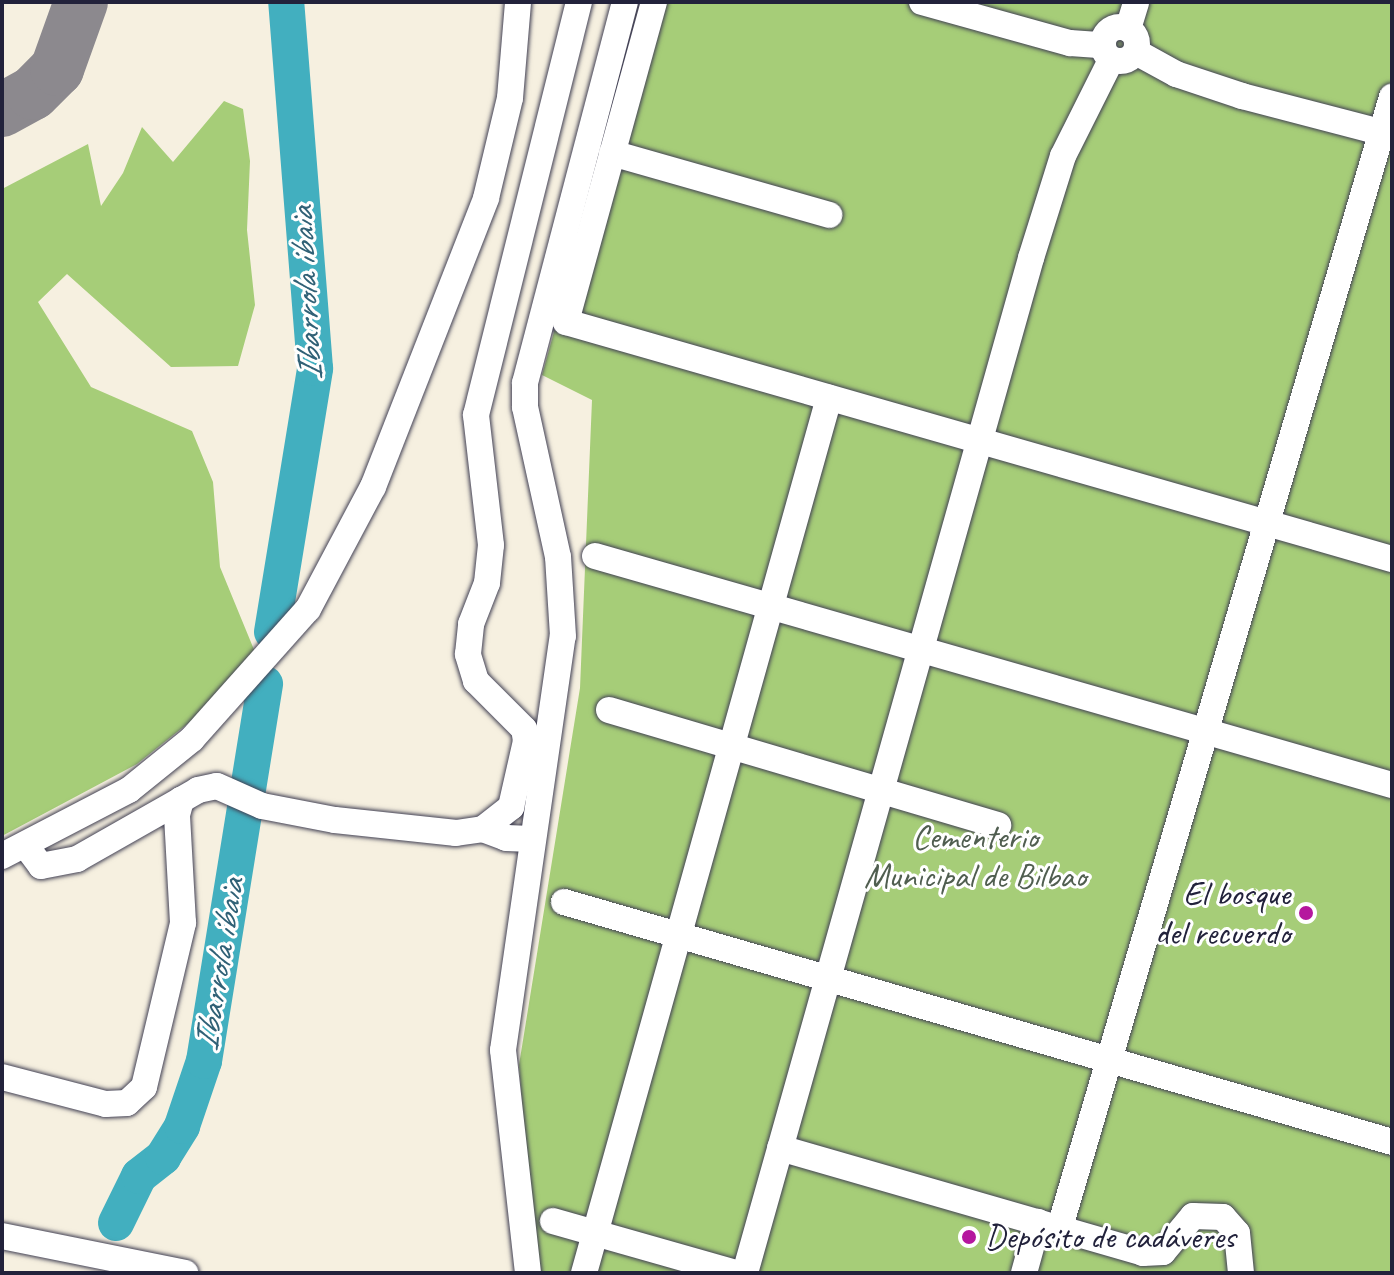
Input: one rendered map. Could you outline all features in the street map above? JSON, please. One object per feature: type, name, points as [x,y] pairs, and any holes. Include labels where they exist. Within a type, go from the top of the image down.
[{"type":"street","points":[[14,851],[129,790],[192,739],[308,609],[373,487],[486,198],[510,98],[518,2]]},
{"type":"street","points":[[14,851],[41,866],[77,859],[181,800],[217,786],[262,806],[456,833],[483,829],[511,807],[526,741],[519,718],[476,681],[468,654],[471,624],[487,583],[491,545],[476,415],[579,2]]},
{"type":"street","points":[[528,1273],[503,1050],[563,636],[558,557],[525,407],[525,383],[625,2]]},
{"type":"street","points":[[654,2],[566,322],[1392,559]]},
{"type":"street","points":[[922,2],[972,9],[1070,43],[1120,47],[1176,74],[1242,96],[1387,133]]},
{"type":"street","points":[[745,1273],[824,981],[1063,156],[1120,47],[1136,2]]},
{"type":"street","points":[[1024,1273],[1049,1224],[1110,1059],[1387,133],[1392,97]]},
{"type":"street","points":[[612,153],[829,215]]},
{"type":"street","points":[[584,1273],[829,398]]},
{"type":"street","points":[[595,556],[1209,729],[1392,785]]},
{"type":"street","points":[[609,710],[998,825]]},
{"type":"street","points":[[2,1077],[106,1104],[127,1103],[144,1087],[183,923],[177,815],[181,800]]},
{"type":"street","points":[[483,829],[506,838],[532,839]]},
{"type":"street","points":[[564,902],[824,981],[1110,1059],[1392,1142]]},
{"type":"street","points":[[780,1148],[1153,1254],[1163,1252],[1193,1216],[1223,1217],[1237,1233],[1241,1273]]},
{"type":"street","points":[[553,1221],[735,1273]]},
{"type":"street","points":[[2,1236],[185,1273]]},
{"type":"green space","name":"Cementerio Municipal de Bilbao","points":[[646,2],[1392,2],[1392,1273],[535,1273],[519,1065],[580,688],[592,400],[542,375]]},
{"type":"green space","points":[[224,101],[243,109],[250,161],[247,230],[255,305],[238,366],[171,367],[67,274],[38,302],[91,387],[192,431],[213,482],[220,567],[257,657],[211,705],[137,764],[2,836],[2,189],[88,144],[101,206],[123,173],[142,127],[173,162]]},
{"type":"waterway","name":"Ibarrola ibaia","points":[[272,632],[315,368],[286,2]]},
{"type":"waterway","name":"Ibarrola ibaia","points":[[116,1223],[139,1176],[163,1157],[182,1126],[204,1061],[265,684]]},
{"type":"taxiway","points":[[2,110],[33,93],[57,69],[81,2]]},
{"type":"place","name":"El bosque del recuerdo","points":[[1306,913]]},
{"type":"place","name":"Depósito de cadáveres","points":[[969,1237]]}]
